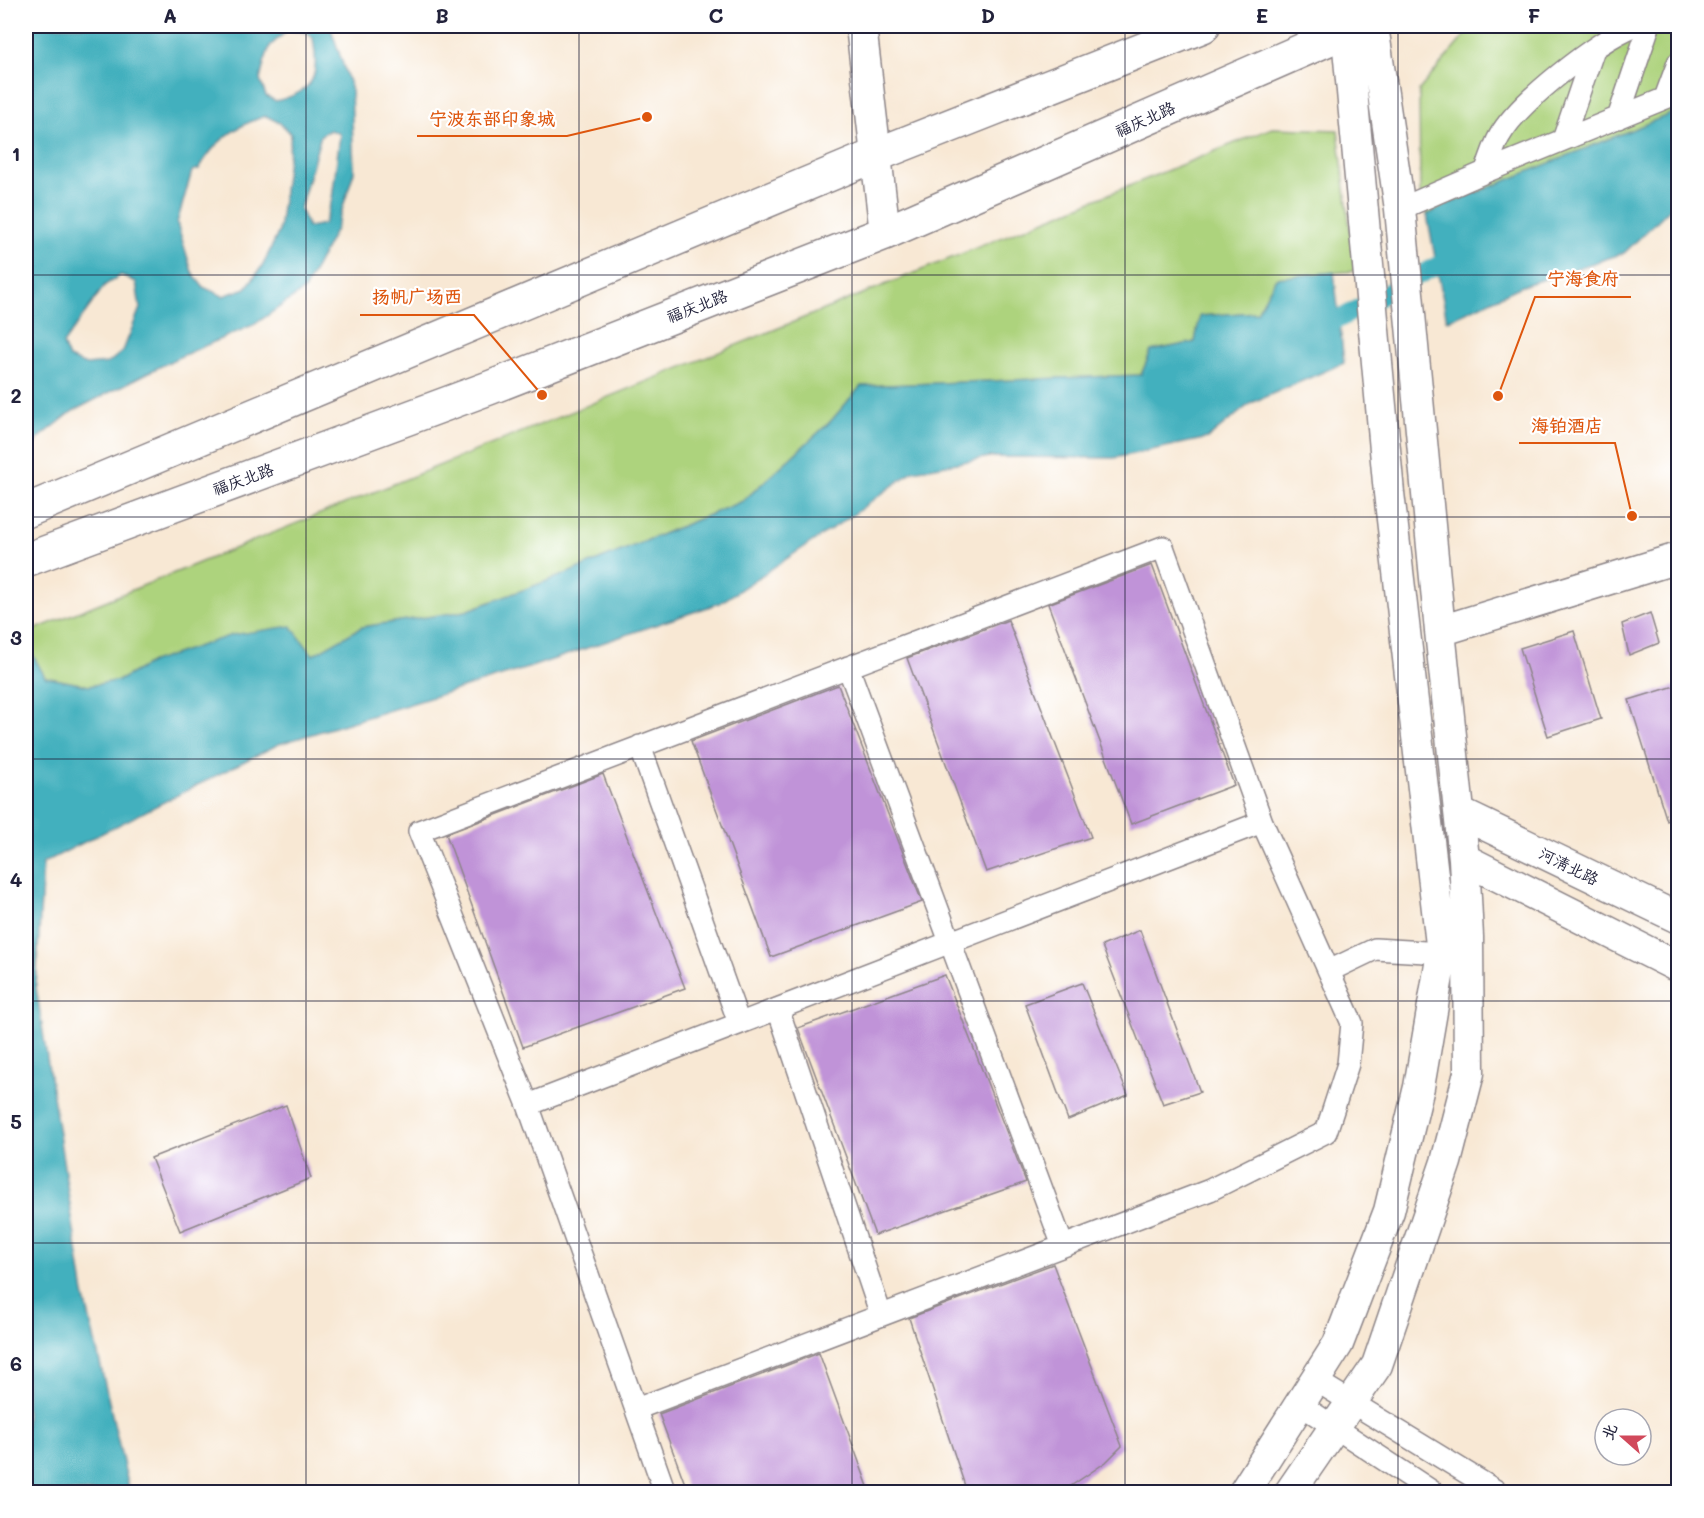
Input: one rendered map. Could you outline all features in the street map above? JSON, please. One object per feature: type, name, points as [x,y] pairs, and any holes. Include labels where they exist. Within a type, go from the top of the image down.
[{"type":"main road","points":[[861,26],[885,233]]},
{"type":"main road","points":[[26,511],[876,155],[1203,26]]},
{"type":"main road","points":[[1290,1492],[1377,1365],[1446,1162],[1469,1073],[1468,937],[1464,859],[1400,209],[1356,27]]},
{"type":"main road","points":[[1244,1492],[1338,1344],[1389,1211],[1419,1086],[1442,953],[1389,493],[1370,274],[1356,27]]},
{"type":"main road","name":"福庆北路","points":[[33,557],[489,388],[885,233],[1356,27]]},
{"type":"main road","points":[[1440,631],[1678,558]]},
{"type":"main road","name":"河清北路","points":[[1460,813],[1678,918]]},
{"type":"main road","points":[[1464,859],[1678,967]]},
{"type":"street","points":[[1485,172],[1499,136],[1527,103],[1593,49],[1618,32],[1634,26]]},
{"type":"street","points":[[1617,118],[1649,26]]},
{"type":"street","points":[[1563,140],[1593,49]]},
{"type":"street","points":[[1400,209],[1672,95],[1678,63]]},
{"type":"street","points":[[636,1408],[1210,1190],[1326,1132],[1348,1064],[1352,1023],[1262,822],[1163,547],[419,831],[528,1105],[665,1492]]},
{"type":"street","points":[[848,667],[1063,1246]]},
{"type":"street","points":[[640,746],[739,1023]]},
{"type":"street","points":[[528,1105],[1262,822]]},
{"type":"street","points":[[1329,971],[1376,949],[1442,953]]},
{"type":"street","points":[[778,1009],[881,1315]]},
{"type":"street","points":[[1315,1380],[1498,1492]]},
{"type":"street","points":[[1300,1406],[1433,1492]]},
{"type":"green space","points":[[1489,26],[1678,26],[1678,111],[1446,205],[1427,215],[1420,192],[1419,90],[1466,34]]},
{"type":"green space","points":[[1272,128],[1338,130],[1355,271],[1276,278],[1257,312],[1200,316],[1195,342],[1151,351],[1141,375],[862,386],[830,422],[743,501],[558,577],[466,611],[362,627],[313,656],[152,662],[120,680],[89,686],[45,677],[26,645],[26,633]]},
{"type":"water","points":[[26,26],[330,26],[351,88],[354,172],[336,229],[304,290],[255,324],[177,358],[73,411],[38,439],[26,456]],"holes":[[[288,30],[306,32],[313,38],[315,51],[314,72],[307,87],[276,101],[266,96],[260,80],[270,46]],[[266,116],[280,123],[291,134],[279,231],[263,265],[246,288],[223,296],[203,287],[192,272],[177,223],[192,171],[199,169],[212,150],[227,135]],[[330,130],[340,134],[332,199],[324,224],[308,227],[300,209],[321,135]],[[121,275],[136,282],[140,308],[123,351],[108,363],[86,365],[69,358],[63,344],[105,285]]]},
{"type":"water","points":[[1678,111],[1678,201],[1624,253],[1522,286],[1447,321],[1427,215],[1446,205]]},
{"type":"water","points":[[1334,272],[1344,363],[1251,403],[1208,438],[1114,458],[990,457],[913,471],[854,514],[720,603],[531,667],[279,744],[43,863],[36,987],[84,1294],[130,1492],[26,1492],[26,642],[45,677],[89,686],[120,680],[152,662],[232,635],[291,626],[313,655],[362,627],[466,611],[558,577],[743,501],[830,422],[861,386],[1141,375],[1151,351],[1195,342],[1200,316],[1257,312],[1276,278]]},
{"type":"building","points":[[1152,565],[1234,785],[1131,824],[1048,604]]},
{"type":"building","points":[[1650,613],[1659,643],[1629,655],[1622,624]]},
{"type":"building","points":[[1008,620],[1091,837],[986,872],[907,658]]},
{"type":"building","points":[[1574,631],[1601,719],[1548,736],[1520,648]]},
{"type":"building","points":[[838,685],[922,902],[771,957],[691,741]]},
{"type":"building","points":[[1678,685],[1678,816],[1667,821],[1629,700]]},
{"type":"building","points":[[603,774],[685,988],[523,1047],[446,834]]},
{"type":"building","points":[[1140,930],[1200,1092],[1163,1104],[1102,946]]},
{"type":"building","points":[[945,975],[1026,1182],[875,1235],[798,1028]]},
{"type":"building","points":[[1082,983],[1128,1095],[1068,1120],[1025,1004]]},
{"type":"building","points":[[286,1105],[311,1178],[180,1231],[151,1158]]},
{"type":"building","points":[[1053,1264],[1122,1446],[1106,1462],[1062,1492],[967,1492],[909,1318]]},
{"type":"building","points":[[819,1353],[870,1492],[688,1492],[659,1414]]},
{"type":"waterway","points":[[1319,330],[1458,254]]},
{"type":"place","name":"宁波东部印象城","points":[[647,117]]},
{"type":"place","name":"扬帆广场西","points":[[542,395]]},
{"type":"place","name":"宁海食府","points":[[1498,396]]},
{"type":"place","name":"海铂酒店","points":[[1632,516]]}]
